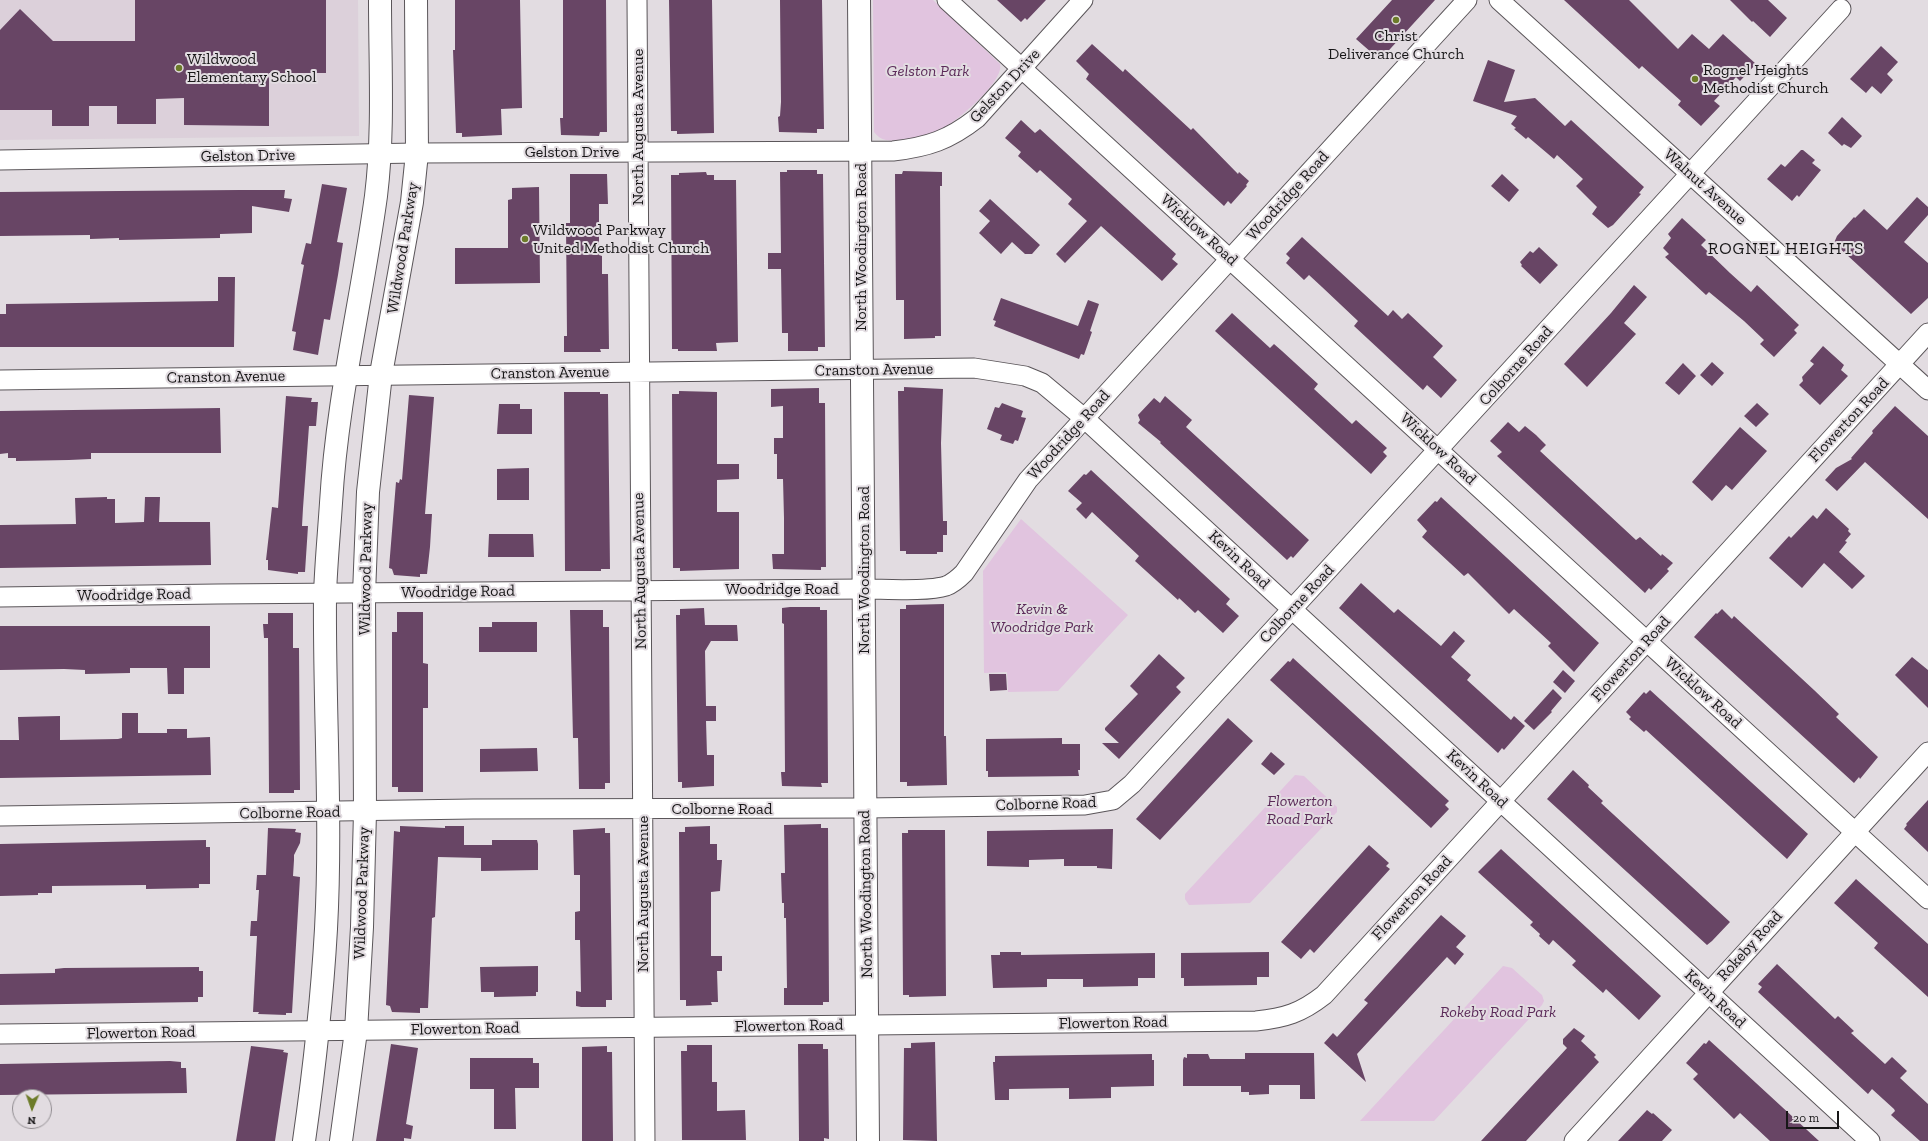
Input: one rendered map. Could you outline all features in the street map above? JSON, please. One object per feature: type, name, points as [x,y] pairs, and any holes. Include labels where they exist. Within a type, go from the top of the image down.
[{"type":"street","points":[[304,1141],[318,1031],[326,928],[328,812],[325,594],[332,483],[345,375],[376,197],[380,154],[380,0]]},
{"type":"street","name":"Wildwood Parkway","points":[[341,1141],[356,1031],[362,927],[365,812],[364,594],[368,492],[381,374],[412,202],[417,153],[416,0]]},
{"type":"street","name":"North Augusta Avenue","points":[[637,0],[640,591],[643,809],[643,1028],[645,1141]]},
{"type":"street","name":"North Woodington Road","points":[[859,0],[868,1141]]},
{"type":"street","name":"Wicklow Road","points":[[947,0],[1928,899]]},
{"type":"street","name":"Gelston Drive","points":[[0,160],[417,153],[861,150],[893,152],[929,146],[960,132],[977,118],[1083,0]]},
{"type":"street","name":"Woodridge Road","points":[[0,597],[864,589],[934,588],[947,586],[964,573],[1028,480],[1467,0]]},
{"type":"street","name":"Walnut Avenue","points":[[1499,0],[1928,390]]},
{"type":"street","name":"Colborne Road","points":[[0,816],[365,812],[473,809],[865,808],[1085,804],[1113,800],[1132,784],[1218,688],[1292,610],[1841,9]]},
{"type":"street","name":"Flowerton Road","points":[[0,1034],[1256,1021],[1277,1019],[1296,1013],[1324,995],[1427,880],[1502,802],[1928,333]]},
{"type":"street","name":"Cranston Avenue","points":[[0,380],[381,374],[974,368],[1025,376],[1042,383],[1084,418]]},
{"type":"street","name":"Kevin Road","points":[[1084,418],[1870,1141]]},
{"type":"street","name":"Rokeby Road","points":[[1574,1141],[1928,752]]},
{"type":"shaded area","name":"Wildwood Elementary School","points":[[0,0],[358,0],[359,136],[0,140]]},
{"type":"green space","name":"Gelston Park","points":[[873,0],[933,0],[1000,64],[999,72],[994,82],[985,93],[950,124],[932,135],[909,139],[884,140],[874,132]]},
{"type":"green space","name":"Kevin & Woodridge Park","points":[[1021,519],[1128,615],[1058,691],[1008,692],[1007,672],[984,673],[983,571]]},
{"type":"green space","name":"Flowerton Road Park","points":[[1295,775],[1304,776],[1337,807],[1337,812],[1250,903],[1189,905],[1185,899],[1185,894]]},
{"type":"green space","name":"Rokeby Road Park","points":[[1503,966],[1512,968],[1542,995],[1544,1001],[1542,1005],[1434,1121],[1360,1121]]},
{"type":"building","name":"Wildwood Elementary School","points":[[135,0],[326,0],[326,73],[269,73],[269,126],[184,125],[184,98],[156,99],[156,124],[117,124],[117,106],[89,106],[89,126],[52,126],[52,110],[0,110],[0,30],[20,9],[53,41],[135,41]]},
{"type":"building","points":[[455,0],[520,0],[522,108],[501,109],[502,135],[462,137],[462,133],[456,133],[453,50],[455,50]]},
{"type":"building","points":[[563,0],[606,0],[607,132],[600,132],[599,136],[561,135],[560,118],[563,118]]},
{"type":"building","points":[[669,0],[712,0],[714,133],[677,134],[677,131],[671,131]]},
{"type":"building","points":[[780,0],[822,0],[824,129],[817,129],[817,133],[779,132],[778,117],[780,116],[781,102]]},
{"type":"building","points":[[997,0],[1046,0],[1027,20],[1025,18],[1021,22]]},
{"type":"building","name":"Christ Deliverance Church","points":[[1392,0],[1435,0],[1380,60],[1356,39]]},
{"type":"building","points":[[1564,0],[1629,0],[1678,49],[1692,34],[1709,49],[1723,34],[1756,64],[1740,81],[1736,77],[1714,101],[1720,106],[1701,126],[1678,105],[1681,101],[1642,66],[1639,69]]},
{"type":"building","points":[[1730,0],[1768,0],[1787,18],[1770,37],[1753,21],[1752,22]]},
{"type":"building","points":[[1092,44],[1123,72],[1125,69],[1191,130],[1193,128],[1238,174],[1239,172],[1249,181],[1246,185],[1247,186],[1231,204],[1228,201],[1224,206],[1086,79],[1089,74],[1076,61]]},
{"type":"building","points":[[1881,46],[1898,62],[1887,74],[1893,80],[1881,94],[1872,86],[1866,93],[1850,79]]},
{"type":"building","points":[[1488,60],[1515,70],[1504,102],[1535,98],[1565,126],[1571,120],[1644,187],[1639,193],[1641,194],[1613,225],[1608,228],[1592,214],[1597,207],[1576,186],[1583,179],[1557,155],[1554,159],[1528,137],[1526,139],[1514,129],[1516,128],[1511,124],[1517,116],[1473,101]]},
{"type":"building","points":[[1842,117],[1862,136],[1851,148],[1844,144],[1842,146],[1828,133]]},
{"type":"building","points":[[1021,120],[1035,133],[1040,129],[1176,254],[1172,259],[1178,264],[1162,281],[1101,226],[1065,263],[1056,254],[1087,221],[1068,204],[1072,199],[1040,170],[1037,173],[1018,156],[1021,152],[1005,138]]},
{"type":"building","points":[[1801,150],[1815,160],[1812,163],[1821,170],[1799,197],[1797,195],[1792,201],[1767,179],[1781,164],[1785,167]]},
{"type":"building","points":[[787,170],[817,170],[817,174],[823,174],[825,347],[818,347],[818,351],[788,351],[788,333],[782,333],[781,269],[768,269],[768,253],[781,253],[780,172],[787,172]]},
{"type":"building","points":[[903,171],[942,172],[942,186],[940,186],[941,336],[935,336],[935,338],[904,339],[904,300],[896,300],[895,174],[902,174]]},
{"type":"building","points":[[706,172],[707,175],[714,175],[714,180],[736,180],[738,342],[716,343],[717,351],[678,351],[678,349],[672,349],[671,175],[679,175],[679,173]]},
{"type":"building","points":[[570,174],[607,174],[608,204],[599,204],[599,255],[602,256],[602,274],[608,274],[609,349],[600,349],[601,352],[564,352],[564,336],[567,336],[566,223],[570,223]]},
{"type":"building","points":[[1502,174],[1519,190],[1509,202],[1491,186]]},
{"type":"building","points":[[322,184],[347,188],[337,242],[343,243],[338,275],[330,320],[324,319],[318,355],[293,350],[296,332],[292,331],[304,265],[301,264],[306,243],[311,244]]},
{"type":"building","name":"Wildwood Parkway United Methodist Church","points":[[539,187],[540,283],[455,284],[455,248],[508,248],[508,200],[512,199],[512,188]]},
{"type":"building","points":[[285,190],[284,198],[292,199],[289,212],[252,206],[252,233],[220,234],[220,238],[119,240],[119,238],[90,239],[90,235],[0,236],[0,192]]},
{"type":"building","points":[[1917,197],[1928,207],[1928,215],[1904,242],[1928,263],[1928,298],[1911,314],[1834,243],[1837,236],[1854,217],[1855,218],[1864,209],[1887,230]]},
{"type":"building","points":[[990,199],[1040,245],[1032,254],[1025,254],[1012,242],[1001,254],[979,233],[990,221],[979,211]]},
{"type":"building","points":[[1682,218],[1706,240],[1701,245],[1730,273],[1751,292],[1757,285],[1799,325],[1794,330],[1797,333],[1774,357],[1760,344],[1764,340],[1744,321],[1709,292],[1706,295],[1665,257],[1669,254],[1663,248],[1671,238],[1668,234]]},
{"type":"building","points":[[1302,237],[1388,316],[1393,310],[1402,319],[1408,313],[1443,346],[1433,357],[1457,380],[1441,398],[1427,385],[1423,390],[1354,326],[1358,321],[1309,275],[1304,280],[1286,263],[1290,258],[1286,254]]},
{"type":"building","points":[[1539,247],[1558,265],[1540,284],[1521,266],[1522,265],[1520,262],[1530,251],[1533,253]]},
{"type":"building","points":[[218,277],[235,277],[234,347],[0,347],[0,314],[6,314],[6,304],[218,301]]},
{"type":"building","points":[[1634,285],[1647,297],[1624,323],[1636,334],[1587,387],[1564,364],[1611,313]]},
{"type":"building","points":[[1001,298],[1078,326],[1088,300],[1099,304],[1084,355],[1081,354],[1079,359],[994,326],[996,321],[993,320]]},
{"type":"building","points":[[1232,313],[1270,348],[1274,344],[1318,384],[1314,389],[1352,424],[1356,420],[1387,448],[1383,452],[1387,456],[1371,474],[1215,331]]},
{"type":"building","points":[[1823,346],[1844,365],[1841,370],[1848,376],[1820,405],[1799,385],[1803,381],[1802,377],[1814,364],[1810,361]]},
{"type":"building","points":[[1712,362],[1724,373],[1712,386],[1700,375]]},
{"type":"building","points":[[1683,363],[1696,376],[1679,395],[1665,383]]},
{"type":"building","points":[[904,387],[943,389],[941,443],[943,521],[947,521],[947,535],[943,535],[943,552],[937,552],[937,554],[906,554],[906,551],[900,551],[898,391],[904,391]]},
{"type":"building","points":[[819,388],[819,403],[825,403],[826,567],[821,567],[821,570],[773,569],[772,554],[784,554],[783,479],[777,479],[777,454],[774,454],[774,438],[783,438],[783,406],[771,407],[771,389]]},
{"type":"building","points":[[679,391],[717,392],[717,464],[739,464],[739,479],[717,480],[717,512],[739,512],[739,569],[680,571],[680,568],[673,568],[672,394],[679,394]]},
{"type":"building","points":[[564,392],[600,392],[600,394],[608,394],[610,569],[601,569],[601,571],[565,571]]},
{"type":"building","points":[[409,395],[434,397],[425,514],[432,514],[430,547],[427,574],[420,574],[420,577],[394,575],[392,569],[389,568],[396,482],[399,483],[400,479],[402,480]]},
{"type":"building","points":[[286,396],[312,398],[311,402],[318,402],[316,426],[309,426],[302,526],[308,526],[305,572],[298,572],[298,574],[268,570],[268,560],[266,560],[272,507],[278,508]]},
{"type":"building","points":[[1165,396],[1192,420],[1186,427],[1309,540],[1293,558],[1291,556],[1287,560],[1160,443],[1161,442],[1138,423],[1140,420],[1138,415],[1154,398],[1160,403]]},
{"type":"building","points":[[1002,403],[1023,411],[1021,417],[1026,418],[1018,441],[1015,440],[1013,444],[1000,440],[1002,435],[987,429],[995,407],[999,408]]},
{"type":"building","points":[[1757,403],[1769,414],[1756,427],[1744,416]]},
{"type":"building","points":[[499,404],[520,404],[520,409],[532,409],[532,434],[497,434]]},
{"type":"building","points":[[1895,406],[1928,436],[1928,519],[1865,462],[1837,491],[1825,480],[1836,468],[1852,459],[1851,458],[1873,433],[1872,431]]},
{"type":"building","points":[[220,408],[221,453],[91,453],[91,459],[16,461],[16,458],[8,458],[8,453],[0,454],[0,411]]},
{"type":"building","points":[[1508,422],[1519,432],[1525,426],[1536,435],[1546,445],[1540,451],[1636,540],[1640,537],[1661,556],[1662,554],[1673,563],[1667,569],[1669,571],[1651,590],[1649,588],[1645,593],[1497,456],[1502,452],[1490,441]]},
{"type":"building","points":[[1740,427],[1767,451],[1732,490],[1726,485],[1712,501],[1692,482]]},
{"type":"building","points":[[529,468],[529,500],[497,500],[497,469]]},
{"type":"building","points":[[1091,470],[1230,599],[1226,604],[1239,616],[1223,633],[1198,610],[1195,613],[1179,598],[1178,600],[1135,561],[1139,556],[1092,512],[1086,519],[1076,509],[1082,503],[1068,491],[1084,474],[1086,475]]},
{"type":"building","points":[[107,497],[107,499],[115,499],[115,523],[144,522],[145,497],[160,497],[159,522],[210,522],[211,565],[0,568],[0,525],[76,524],[75,498]]},
{"type":"building","points":[[1441,497],[1599,643],[1574,672],[1548,646],[1551,643],[1514,609],[1509,614],[1468,573],[1464,576],[1422,537],[1427,531],[1417,520],[1435,501],[1437,502]]},
{"type":"building","points":[[1826,508],[1849,529],[1848,531],[1851,534],[1839,552],[1865,576],[1852,589],[1824,563],[1802,588],[1769,558],[1789,536],[1791,538],[1813,515],[1817,519]]},
{"type":"building","points":[[489,534],[533,534],[534,557],[488,557]]},
{"type":"building","points":[[1361,583],[1394,613],[1398,609],[1441,646],[1454,631],[1465,641],[1451,657],[1471,675],[1467,680],[1511,720],[1514,716],[1525,726],[1504,750],[1502,748],[1498,753],[1339,608]]},
{"type":"building","points":[[944,604],[944,736],[946,736],[947,785],[907,786],[907,782],[900,782],[900,609],[906,609],[906,605]]},
{"type":"building","points":[[820,607],[820,610],[827,610],[828,783],[821,783],[822,787],[782,786],[781,772],[785,772],[784,624],[782,623],[782,608]]},
{"type":"building","points":[[704,608],[705,625],[737,625],[738,641],[711,641],[705,651],[706,706],[716,706],[716,721],[706,721],[707,755],[714,755],[714,786],[682,788],[682,782],[678,782],[676,615],[680,615],[680,609]]},
{"type":"building","points":[[1722,609],[1732,619],[1734,616],[1814,690],[1839,714],[1836,717],[1878,757],[1860,779],[1859,777],[1854,783],[1694,637],[1716,613],[1717,614]]},
{"type":"building","points":[[570,610],[603,610],[603,627],[609,627],[610,783],[605,783],[605,789],[579,789],[578,738],[573,738]]},
{"type":"building","points":[[397,612],[423,612],[423,663],[428,664],[428,708],[423,708],[423,792],[398,792],[398,787],[392,787],[392,632],[397,632]]},
{"type":"building","points":[[268,613],[293,613],[293,648],[299,648],[300,790],[294,790],[294,793],[269,793],[268,638],[264,638],[263,624],[268,624]]},
{"type":"building","points":[[492,622],[537,622],[537,652],[479,652],[479,627],[492,627]]},
{"type":"building","points":[[0,626],[210,626],[210,668],[184,668],[184,694],[168,694],[167,668],[130,668],[130,673],[85,674],[85,670],[64,669],[0,670]]},
{"type":"building","points":[[1159,654],[1185,678],[1176,687],[1181,692],[1119,759],[1102,743],[1119,743],[1105,730],[1105,728],[1138,694],[1130,686]]},
{"type":"building","points":[[1912,657],[1928,670],[1928,708],[1895,675]]},
{"type":"building","points":[[1293,658],[1449,801],[1445,805],[1449,809],[1431,828],[1270,680],[1288,661],[1290,662]]},
{"type":"building","points":[[1563,670],[1575,681],[1565,693],[1553,682]]},
{"type":"building","points":[[989,674],[1006,674],[1007,690],[990,691]]},
{"type":"building","points":[[1553,689],[1562,698],[1551,711],[1552,712],[1534,730],[1524,721]]},
{"type":"building","points":[[1650,690],[1808,834],[1787,859],[1646,730],[1644,732],[1629,719],[1631,717],[1626,712],[1644,692],[1646,694]]},
{"type":"building","points":[[122,713],[138,713],[138,733],[167,733],[167,729],[187,729],[187,738],[210,737],[211,775],[0,778],[0,740],[19,740],[18,717],[60,716],[60,740],[118,739],[122,738]]},
{"type":"building","points":[[1228,718],[1253,741],[1160,840],[1136,819]]},
{"type":"building","points":[[1062,738],[1062,744],[1080,744],[1079,776],[988,777],[988,771],[986,771],[986,739]]},
{"type":"building","points":[[537,748],[538,771],[480,772],[480,749]]},
{"type":"building","points":[[1271,752],[1285,764],[1274,775],[1261,764]]},
{"type":"building","points":[[1573,770],[1603,801],[1601,803],[1730,922],[1707,945],[1547,799]]},
{"type":"building","points":[[1928,800],[1928,852],[1904,829],[1907,825],[1906,824]]},
{"type":"building","points":[[821,824],[821,828],[828,828],[829,1002],[823,1002],[823,1005],[784,1005],[784,988],[787,988],[786,918],[784,918],[784,903],[782,903],[781,873],[785,873],[784,825]]},
{"type":"building","points":[[400,826],[445,828],[445,826],[464,826],[464,845],[492,845],[492,840],[537,840],[538,844],[538,870],[481,871],[481,858],[438,857],[435,917],[432,918],[428,1008],[420,1008],[420,1013],[392,1012],[390,1006],[386,1005],[394,831],[400,832]]},
{"type":"building","points":[[710,826],[710,844],[717,844],[717,860],[722,860],[720,891],[711,892],[711,956],[722,956],[722,971],[717,971],[718,1002],[711,1002],[712,1005],[686,1006],[686,1000],[680,1000],[679,832],[685,832],[685,827]]},
{"type":"building","points":[[268,828],[296,829],[295,832],[301,833],[300,843],[294,855],[293,876],[300,877],[292,1013],[286,1013],[286,1015],[258,1014],[259,1012],[253,1012],[257,936],[250,936],[251,921],[257,921],[259,890],[256,890],[257,875],[266,875]]},
{"type":"building","points":[[605,828],[605,833],[610,833],[612,1000],[606,1000],[606,1007],[581,1007],[576,1006],[576,991],[581,992],[580,940],[575,940],[575,912],[580,911],[580,875],[574,875],[573,830]]},
{"type":"building","points":[[1113,829],[1112,869],[1097,868],[1097,866],[1064,866],[1064,859],[1029,860],[1029,867],[987,866],[987,831]]},
{"type":"building","points":[[908,830],[945,830],[946,996],[909,997],[909,995],[903,995],[902,833],[908,833]]},
{"type":"building","points":[[206,840],[206,847],[210,847],[210,884],[199,884],[199,888],[146,889],[146,885],[52,886],[52,893],[0,896],[0,844]]},
{"type":"building","points":[[1369,845],[1389,863],[1386,866],[1390,869],[1314,953],[1310,949],[1301,959],[1281,942]]},
{"type":"building","points":[[1501,849],[1661,996],[1639,1020],[1606,989],[1603,993],[1572,965],[1576,961],[1553,940],[1549,945],[1539,936],[1540,934],[1530,925],[1533,922],[1478,872]]},
{"type":"building","points":[[1856,879],[1928,944],[1928,997],[1874,948],[1878,943],[1834,903]]},
{"type":"building","points":[[1441,915],[1466,936],[1456,947],[1464,954],[1455,965],[1447,957],[1357,1054],[1366,1082],[1324,1043],[1333,1033],[1337,1037],[1368,1003],[1364,1000]]},
{"type":"building","points":[[1000,952],[1021,952],[1021,955],[1155,953],[1155,978],[1138,978],[1138,986],[1083,987],[1083,979],[1047,979],[1047,987],[993,988],[991,955],[1000,955]]},
{"type":"building","points":[[1269,952],[1269,977],[1257,977],[1257,985],[1184,986],[1184,978],[1181,978],[1181,953]]},
{"type":"building","points":[[1777,964],[1835,1019],[1838,1016],[1854,1031],[1851,1033],[1885,1064],[1892,1057],[1907,1071],[1900,1078],[1928,1104],[1928,1141],[1920,1141],[1891,1115],[1895,1111],[1894,1109],[1872,1089],[1868,1094],[1758,992],[1762,987],[1758,984]]},
{"type":"building","points":[[538,966],[538,992],[536,992],[536,996],[494,997],[494,992],[481,992],[480,967]]},
{"type":"building","points":[[199,967],[199,971],[203,971],[203,997],[198,997],[198,1002],[0,1005],[0,974],[55,973],[55,969],[64,968]]},
{"type":"building","points":[[1574,1028],[1585,1036],[1581,1041],[1596,1055],[1594,1057],[1599,1062],[1526,1141],[1481,1141],[1567,1048],[1563,1044],[1563,1039]]},
{"type":"building","points":[[1709,1040],[1819,1141],[1770,1141],[1740,1113],[1734,1119],[1693,1079],[1698,1074],[1686,1063],[1704,1043],[1706,1044]]},
{"type":"building","points":[[935,1042],[937,1141],[903,1140],[904,1048],[911,1048],[911,1043]]},
{"type":"building","points":[[391,1044],[418,1048],[406,1124],[413,1126],[411,1139],[404,1138],[404,1141],[376,1141]]},
{"type":"building","points":[[798,1044],[823,1044],[823,1049],[828,1049],[829,1139],[824,1138],[824,1141],[799,1141]]},
{"type":"building","points":[[687,1045],[712,1045],[712,1082],[717,1082],[717,1111],[745,1110],[746,1140],[682,1140],[681,1051],[687,1051]]},
{"type":"building","points":[[251,1046],[284,1050],[283,1052],[288,1053],[275,1141],[236,1141]]},
{"type":"building","points":[[607,1046],[607,1052],[612,1052],[613,1141],[582,1141],[582,1047]]},
{"type":"building","points":[[1245,1053],[1314,1053],[1315,1099],[1300,1099],[1300,1085],[1269,1085],[1269,1094],[1249,1095],[1249,1092],[1241,1092],[1241,1086],[1183,1086],[1183,1060],[1184,1057],[1187,1058],[1187,1054],[1208,1054],[1210,1059],[1245,1059]]},
{"type":"building","points":[[1152,1054],[1152,1060],[1154,1060],[1154,1086],[1111,1087],[1111,1098],[1069,1099],[1069,1088],[1009,1089],[1009,1100],[995,1100],[993,1062],[995,1062],[995,1056]]},
{"type":"building","points":[[470,1058],[533,1058],[533,1063],[539,1063],[539,1088],[515,1088],[516,1129],[494,1129],[494,1089],[470,1089]]},
{"type":"building","points":[[181,1062],[181,1068],[186,1068],[187,1093],[52,1094],[52,1089],[12,1089],[12,1095],[0,1095],[0,1064]]},
{"type":"building","points":[[1647,1110],[1652,1114],[1653,1113],[1672,1130],[1662,1141],[1618,1141]]},
{"type":"place","name":"Christ Deliverance Church","points":[[1396,20]]},
{"type":"place","name":"Wildwood Elementary School","points":[[179,68]]},
{"type":"place","name":"Rognel Heights Methodist Church","points":[[1695,79]]},
{"type":"place","name":"Wildwood Parkway United Methodist Church","points":[[525,239]]},
{"type":"district","name":"ROGNEL HEIGHTS","points":[[1786,249]]}]
